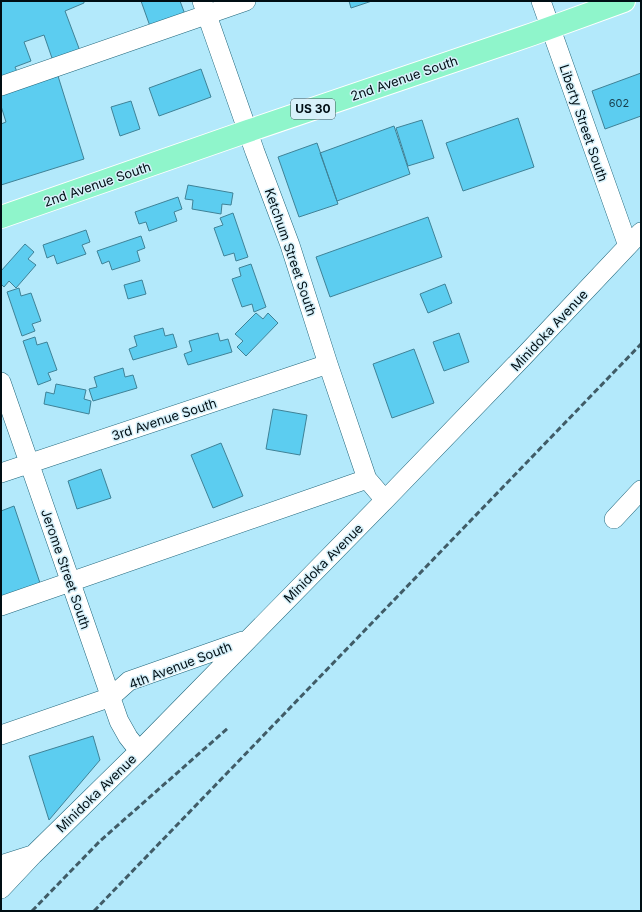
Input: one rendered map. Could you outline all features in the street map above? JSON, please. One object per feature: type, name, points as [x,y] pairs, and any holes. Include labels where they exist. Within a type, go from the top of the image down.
[{"type":"main road","name":"2nd Avenue South","points":[[1,217],[550,28],[624,1]]},
{"type":"street","points":[[1,86],[205,8],[246,1]]},
{"type":"street","name":"Liberty Street South","points":[[541,1],[628,246]]},
{"type":"street","name":"Ketchum Street South","points":[[205,8],[290,245],[367,479],[385,500]]},
{"type":"street","name":"Minidoka Avenue","points":[[1,889],[33,855],[139,751],[385,500],[641,232]]},
{"type":"street","name":"3rd Avenue South","points":[[1,473],[328,364]]},
{"type":"street","name":"Jerome Street South","points":[[1,382],[119,721],[128,737],[139,751]]},
{"type":"street","points":[[1,606],[367,479]]},
{"type":"street","points":[[614,519],[641,490]]},
{"type":"street","name":"4th Avenue South","points":[[1,735],[111,697],[129,681],[248,639]]},
{"type":"street","points":[[1,865],[33,855]]},
{"type":"building","points":[[1,1],[84,1],[84,3],[65,11],[80,51],[53,61],[44,35],[24,42],[31,61],[15,67],[18,74],[1,80]]},
{"type":"building","points":[[141,1],[180,1],[186,17],[151,29]]},
{"type":"building","points":[[349,1],[372,1],[351,8]]},
{"type":"building","points":[[201,69],[211,97],[159,116],[149,88]]},
{"type":"building","points":[[641,73],[641,116],[605,129],[592,91]]},
{"type":"building","points":[[58,76],[84,159],[1,185],[1,124],[6,122],[1,106],[1,94]]},
{"type":"building","points":[[131,101],[140,129],[120,136],[111,107]]},
{"type":"building","points":[[518,118],[534,167],[463,191],[446,143]]},
{"type":"building","points":[[422,120],[434,158],[408,166],[396,128]]},
{"type":"building","points":[[394,126],[410,174],[337,201],[320,153]]},
{"type":"building","points":[[317,143],[338,204],[299,217],[278,157]]},
{"type":"building","points":[[188,185],[233,193],[231,205],[222,204],[221,214],[192,209],[193,200],[185,199]]},
{"type":"building","points":[[178,197],[182,209],[174,212],[177,221],[149,231],[146,222],[139,224],[135,212]]},
{"type":"building","points":[[233,213],[248,257],[236,261],[234,253],[224,256],[214,228],[223,225],[220,218]]},
{"type":"building","points":[[428,217],[442,257],[330,297],[316,257]]},
{"type":"building","points":[[86,230],[90,242],[82,245],[86,254],[57,264],[54,255],[47,258],[43,245]]},
{"type":"building","points":[[141,236],[145,248],[137,251],[140,261],[112,270],[109,261],[102,264],[97,251]]},
{"type":"building","points":[[25,244],[34,252],[28,259],[36,265],[16,288],[9,281],[4,287],[1,284],[1,271]]},
{"type":"building","points":[[251,264],[266,307],[254,312],[252,304],[242,307],[232,279],[241,276],[239,268]]},
{"type":"building","points":[[142,280],[146,294],[128,299],[124,285]]},
{"type":"building","points":[[445,284],[452,303],[428,313],[420,294]]},
{"type":"building","points":[[19,288],[21,296],[31,293],[41,321],[32,324],[35,331],[22,336],[7,292]]},
{"type":"building","points":[[256,313],[263,319],[268,313],[278,323],[246,356],[237,347],[243,341],[235,334]]},
{"type":"building","points":[[163,328],[165,336],[173,334],[177,347],[133,360],[129,349],[137,346],[134,336]]},
{"type":"building","points":[[218,333],[220,341],[228,339],[232,352],[188,365],[184,354],[192,351],[189,341]]},
{"type":"building","points":[[459,333],[469,362],[444,371],[433,342]]},
{"type":"building","points":[[35,337],[37,345],[47,342],[57,370],[48,373],[51,380],[38,385],[23,341]]},
{"type":"building","points":[[414,349],[434,403],[392,418],[373,364]]},
{"type":"building","points":[[123,368],[125,377],[133,375],[137,388],[93,401],[89,389],[97,387],[94,377]]},
{"type":"building","points":[[56,384],[86,390],[84,399],[91,401],[89,414],[44,404],[46,392],[54,394]]},
{"type":"building","points":[[273,409],[307,415],[300,455],[266,449]]},
{"type":"building","points":[[221,443],[243,496],[213,508],[191,455]]},
{"type":"building","points":[[101,469],[111,498],[77,509],[68,481]]},
{"type":"building","points":[[14,506],[41,586],[1,600],[1,511]]},
{"type":"building","points":[[93,736],[100,760],[49,820],[29,756]]},
{"type":"railway","points":[[94,911],[641,344]]},
{"type":"railway","points":[[32,911],[100,841],[228,728]]}]
